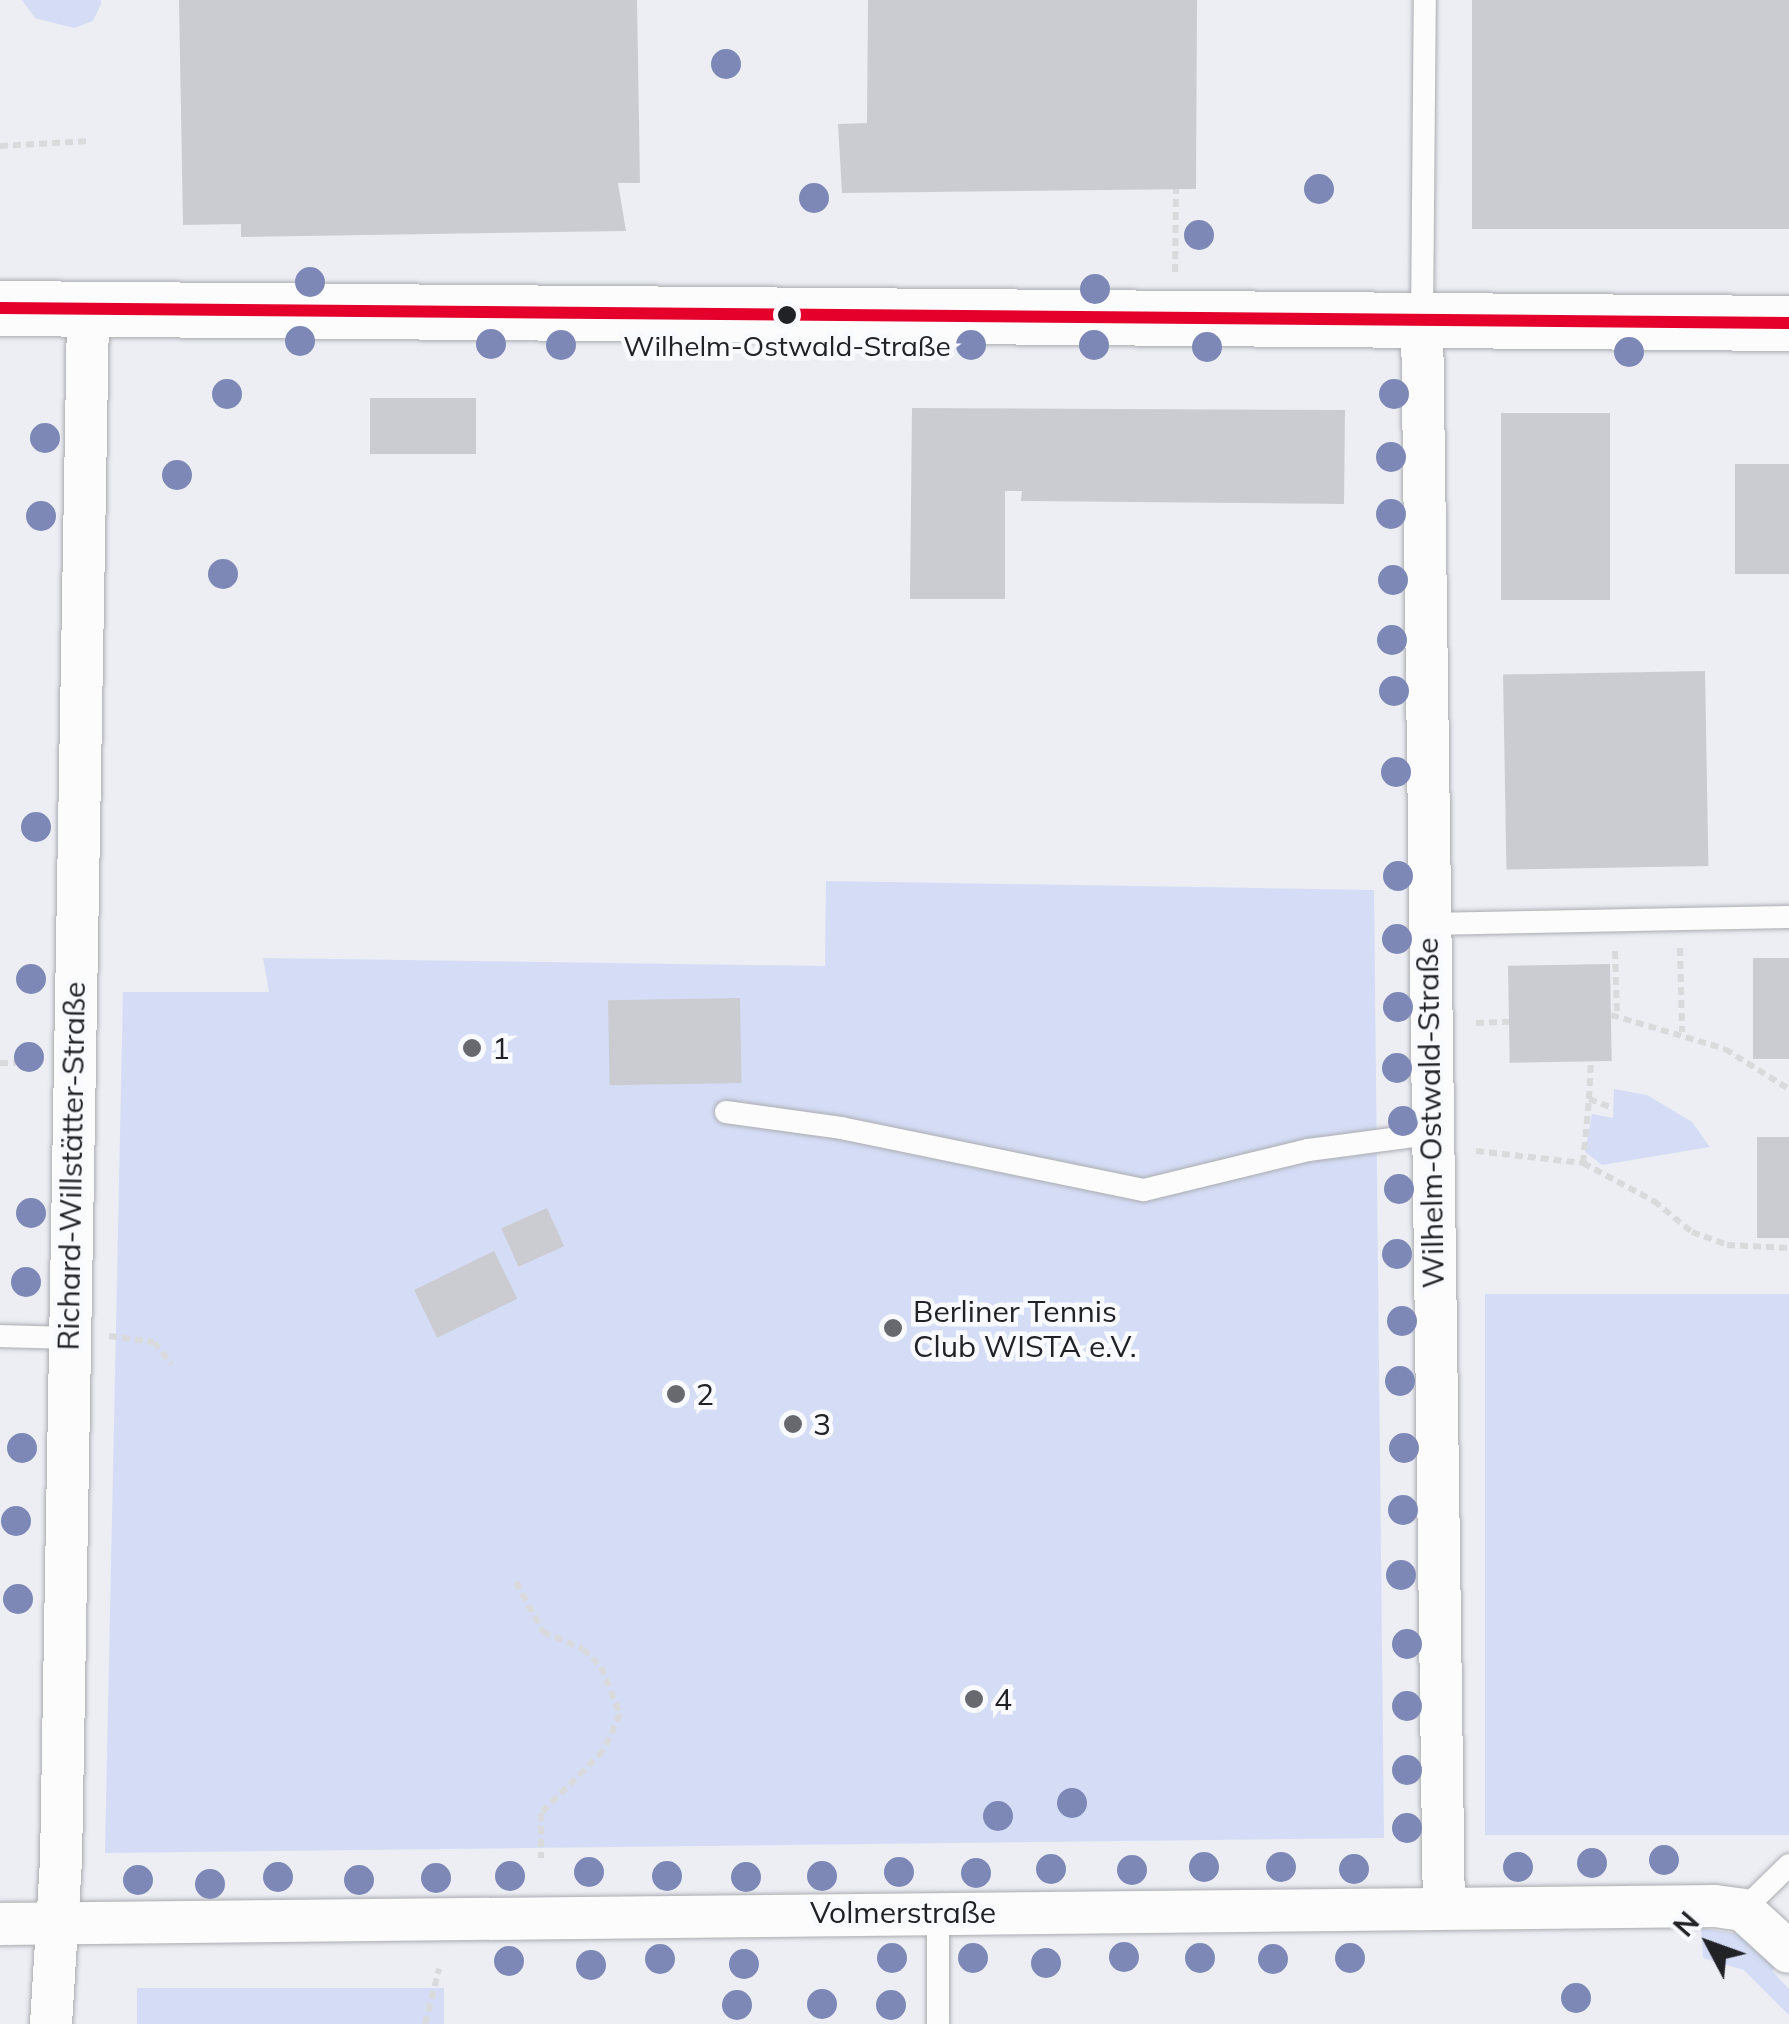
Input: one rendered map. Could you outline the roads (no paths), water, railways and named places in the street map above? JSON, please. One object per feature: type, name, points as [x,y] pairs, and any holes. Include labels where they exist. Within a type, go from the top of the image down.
[{"type":"street","points":[[0,308],[1789,324]]},
{"type":"street","name":"Richard-Willstätter-Straße","points":[[51,2024],[88,308]]},
{"type":"street","name":"Wilhelm-Ostwald-Straße","points":[[1422,320],[1426,924],[1444,1906]]},
{"type":"street","name":"Volmerstraße","points":[[0,1924],[56,1920],[1444,1906],[1742,1910]]},
{"type":"street","points":[[1742,1910],[1789,1952]]},
{"type":"lane","points":[[1422,320],[1425,0]]},
{"type":"lane","points":[[1426,924],[1789,917]]},
{"type":"lane","points":[[726,1112],[1144,1190],[1308,1150],[1430,1134]]},
{"type":"lane","points":[[0,1336],[68,1338]]},
{"type":"lane","points":[[1742,1910],[1789,1865]]},
{"type":"lane","points":[[938,1912],[938,2024]]},
{"type":"place","name":"Wilhelm-Ostwald-Straße","points":[[787,315]]},
{"type":"place","name":"1","points":[[472,1048]]},
{"type":"place","name":"Berliner Tennis Club WISTA e.V.","points":[[893,1328]]},
{"type":"place","name":"2","points":[[676,1394]]},
{"type":"place","name":"3","points":[[793,1424]]},
{"type":"place","name":"4","points":[[974,1699]]}]
